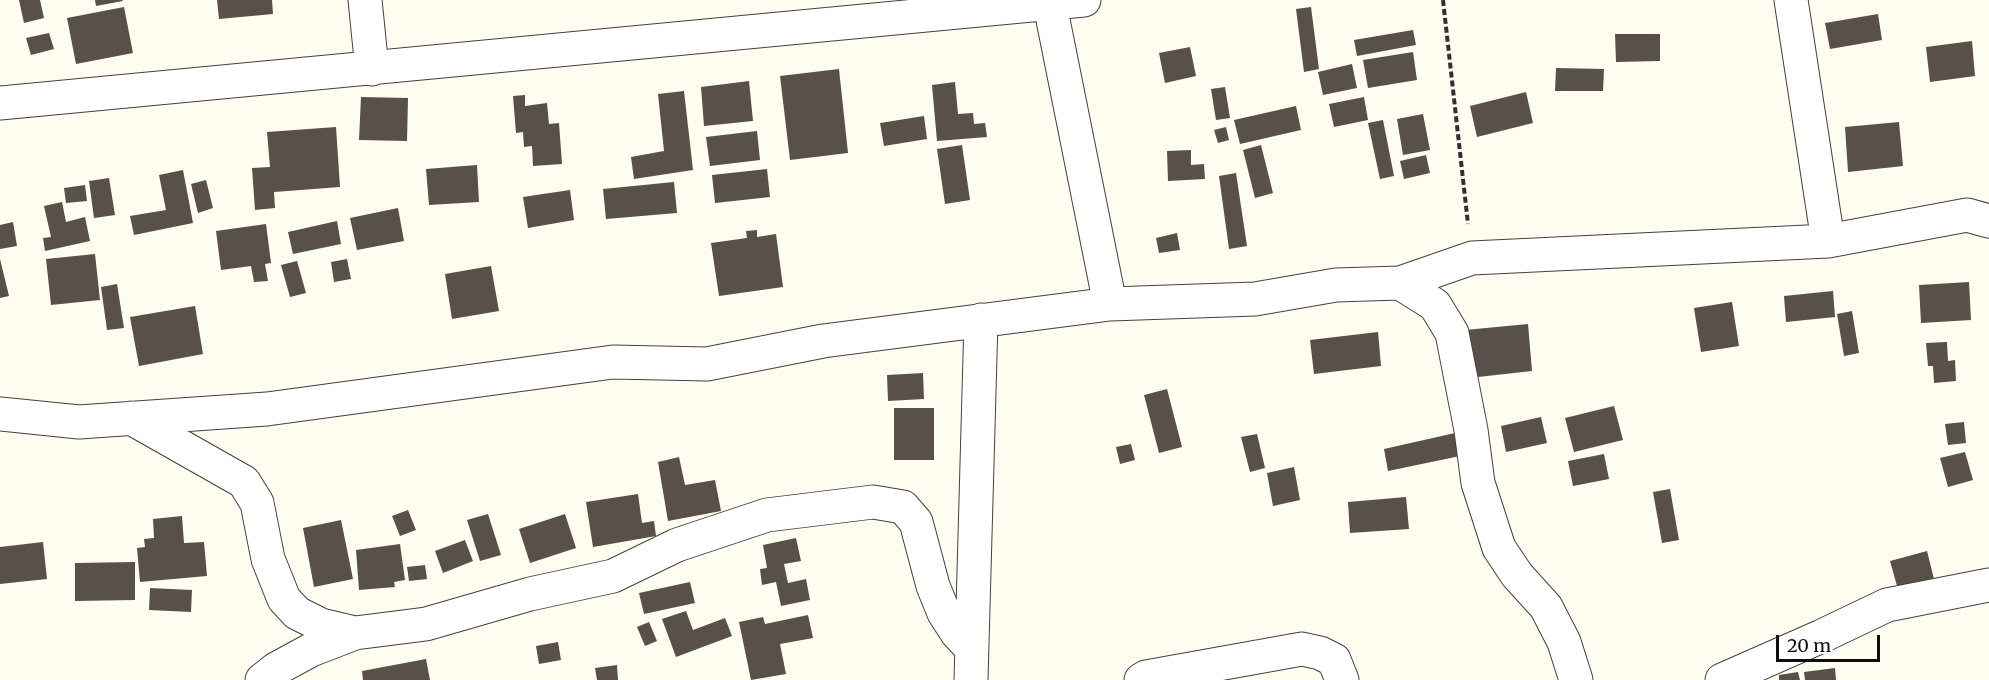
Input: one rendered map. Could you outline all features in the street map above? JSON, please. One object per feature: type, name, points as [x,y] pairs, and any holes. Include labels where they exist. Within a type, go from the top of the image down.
[{"type":"street","points":[[365,0],[372,69]]},
{"type":"street","points":[[0,103],[1084,0]]},
{"type":"street","points":[[1791,0],[1828,241]]},
{"type":"street","points":[[1049,2],[1110,304]]},
{"type":"street","points":[[0,414],[79,422],[267,409],[613,362],[707,364],[823,341],[1110,304],[1255,299],[1336,285],[1400,283],[1472,258],[1828,241],[1967,216],[1989,221]]},
{"type":"street","points":[[1400,283],[1436,305],[1452,333],[1472,430],[1478,483],[1499,548],[1517,575],[1546,607],[1564,642],[1576,680]]},
{"type":"street","points":[[971,680],[981,320]]},
{"type":"street","points":[[131,418],[244,482],[257,503],[268,559],[284,598],[297,613],[321,625],[355,633]]},
{"type":"street","points":[[262,680],[276,669],[311,650],[355,633],[426,624],[530,594],[613,576],[677,545],[767,515],[873,502],[903,507],[916,522],[933,586],[944,613],[957,633],[971,648]]},
{"type":"street","points":[[1722,680],[1887,605],[1989,585]]},
{"type":"street","points":[[1141,680],[1146,677],[1302,649],[1334,660],[1342,680]]},
{"type":"path","points":[[1443,0],[1472,258]]},
{"type":"building","points":[[19,0],[40,0],[44,18],[24,23]]},
{"type":"building","points":[[95,0],[122,0],[123,1],[96,6]]},
{"type":"building","points":[[217,0],[272,0],[273,14],[219,19]]},
{"type":"building","points":[[124,7],[133,53],[76,64],[67,18]]},
{"type":"building","points":[[1311,7],[1319,69],[1304,72],[1296,9]]},
{"type":"building","points":[[1878,14],[1882,40],[1830,49],[1825,23]]},
{"type":"building","points":[[1413,30],[1416,45],[1357,56],[1354,40]]},
{"type":"building","points":[[49,33],[54,49],[31,55],[26,38]]},
{"type":"building","points":[[1615,34],[1660,34],[1660,61],[1616,62]]},
{"type":"building","points":[[1972,41],[1975,76],[1930,82],[1926,47]]},
{"type":"building","points":[[1190,47],[1196,76],[1165,83],[1159,53]]},
{"type":"building","points":[[1413,52],[1417,80],[1368,88],[1363,60]]},
{"type":"building","points":[[1352,64],[1357,88],[1323,95],[1318,72]]},
{"type":"building","points":[[1556,68],[1604,69],[1603,91],[1555,91]]},
{"type":"building","points":[[839,69],[848,153],[790,160],[780,76]]},
{"type":"building","points":[[749,81],[753,121],[704,126],[701,87]]},
{"type":"building","points":[[955,82],[958,114],[973,113],[974,124],[985,123],[987,137],[937,141],[932,85]]},
{"type":"building","points":[[1225,87],[1230,118],[1216,120],[1211,89]]},
{"type":"building","points":[[684,91],[693,170],[634,179],[631,157],[664,151],[658,94]]},
{"type":"building","points":[[1526,92],[1533,123],[1477,137],[1470,106]]},
{"type":"building","points":[[525,95],[525,106],[547,103],[549,124],[559,123],[562,164],[533,166],[532,146],[524,147],[523,132],[516,133],[513,96]]},
{"type":"building","points":[[361,97],[408,98],[407,141],[359,140]]},
{"type":"building","points":[[1364,97],[1368,120],[1334,127],[1329,104]]},
{"type":"building","points":[[1296,106],[1301,130],[1240,144],[1234,120]]},
{"type":"building","points":[[1423,114],[1430,150],[1403,155],[1397,119]]},
{"type":"building","points":[[924,116],[927,139],[884,146],[880,123]]},
{"type":"building","points":[[1383,120],[1394,176],[1380,179],[1368,123]]},
{"type":"building","points":[[1899,122],[1903,166],[1848,172],[1845,127]]},
{"type":"building","points":[[336,127],[340,187],[274,192],[275,208],[255,210],[252,168],[270,167],[267,132]]},
{"type":"building","points":[[1226,127],[1229,140],[1218,143],[1214,130]]},
{"type":"building","points":[[757,131],[760,160],[710,166],[706,137]]},
{"type":"building","points":[[962,145],[970,200],[945,204],[937,149]]},
{"type":"building","points":[[1261,145],[1273,193],[1255,198],[1243,150]]},
{"type":"building","points":[[1191,150],[1191,165],[1204,164],[1205,179],[1168,181],[1167,151]]},
{"type":"building","points":[[1426,155],[1430,173],[1404,179],[1400,161]]},
{"type":"building","points":[[477,165],[479,202],[429,205],[426,169]]},
{"type":"building","points":[[767,169],[770,197],[715,203],[712,175]]},
{"type":"building","points":[[183,170],[193,223],[134,235],[130,216],[166,210],[159,175]]},
{"type":"building","points":[[1236,173],[1247,246],[1229,249],[1219,176]]},
{"type":"building","points":[[109,178],[115,215],[94,218],[89,181]]},
{"type":"building","points":[[206,180],[213,208],[198,213],[191,184]]},
{"type":"building","points":[[674,182],[677,213],[606,219],[603,189]]},
{"type":"building","points":[[85,185],[87,201],[66,203],[64,188]]},
{"type":"building","points":[[570,190],[574,220],[528,228],[523,197]]},
{"type":"building","points":[[62,202],[66,222],[85,217],[90,241],[45,251],[43,238],[51,237],[44,206]]},
{"type":"building","points":[[398,208],[404,241],[357,250],[350,218]]},
{"type":"building","points":[[337,221],[341,244],[293,254],[288,232]]},
{"type":"building","points":[[13,222],[17,246],[0,249],[0,225]]},
{"type":"building","points":[[266,224],[271,263],[265,264],[268,281],[254,282],[251,266],[221,270],[216,231]]},
{"type":"building","points":[[757,230],[757,237],[776,234],[783,287],[719,296],[711,243],[747,238],[746,231]]},
{"type":"building","points":[[1177,233],[1180,250],[1159,253],[1156,238]]},
{"type":"building","points":[[95,254],[100,300],[51,305],[46,259]]},
{"type":"building","points":[[0,259],[9,296],[0,298]]},
{"type":"building","points":[[347,259],[351,279],[334,282],[331,262]]},
{"type":"building","points":[[297,261],[306,293],[290,297],[281,265]]},
{"type":"building","points":[[491,266],[499,311],[452,319],[445,274]]},
{"type":"building","points":[[1969,282],[1971,320],[1921,323],[1919,285]]},
{"type":"building","points":[[117,284],[124,328],[107,330],[101,287]]},
{"type":"building","points":[[1833,291],[1835,317],[1786,322],[1784,296]]},
{"type":"building","points":[[1732,302],[1739,346],[1701,352],[1694,308]]},
{"type":"building","points":[[195,306],[203,354],[139,366],[130,317]]},
{"type":"building","points":[[1852,311],[1859,353],[1844,356],[1837,314]]},
{"type":"building","points":[[1528,324],[1532,371],[1469,378],[1465,330]]},
{"type":"building","points":[[1378,332],[1381,366],[1314,374],[1310,340]]},
{"type":"building","points":[[1947,342],[1948,361],[1955,360],[1956,381],[1934,383],[1933,366],[1928,366],[1926,343]]},
{"type":"building","points":[[923,373],[924,399],[888,401],[887,375]]},
{"type":"building","points":[[1167,389],[1182,447],[1159,453],[1144,395]]},
{"type":"building","points":[[1614,406],[1623,440],[1574,452],[1565,418]]},
{"type":"building","points":[[894,408],[934,408],[934,460],[894,460]]},
{"type":"building","points":[[1541,417],[1547,443],[1506,452],[1501,426]]},
{"type":"building","points":[[1964,422],[1966,443],[1948,445],[1945,424]]},
{"type":"building","points":[[1455,433],[1460,456],[1388,471],[1384,449]]},
{"type":"building","points":[[1257,434],[1265,468],[1250,472],[1241,437]]},
{"type":"building","points":[[1131,444],[1135,460],[1120,464],[1116,447]]},
{"type":"building","points":[[1965,452],[1973,480],[1948,487],[1940,458]]},
{"type":"building","points":[[1604,454],[1609,479],[1573,486],[1568,461]]},
{"type":"building","points":[[679,457],[685,485],[715,480],[721,511],[668,521],[658,462]]},
{"type":"building","points":[[1294,467],[1300,500],[1273,506],[1267,473]]},
{"type":"building","points":[[1670,489],[1679,540],[1662,543],[1653,492]]},
{"type":"building","points":[[638,494],[642,523],[654,521],[656,536],[593,547],[586,502]]},
{"type":"building","points":[[1406,497],[1409,529],[1350,533],[1348,502]]},
{"type":"building","points":[[408,510],[416,530],[400,536],[392,516]]},
{"type":"building","points":[[488,514],[501,555],[480,561],[467,520]]},
{"type":"building","points":[[565,514],[576,548],[530,563],[519,529]]},
{"type":"building","points":[[182,516],[184,543],[204,542],[207,576],[140,582],[137,548],[145,547],[144,539],[154,538],[153,519]]},
{"type":"building","points":[[341,520],[353,579],[314,587],[303,528]]},
{"type":"building","points":[[796,538],[801,561],[784,564],[788,583],[806,579],[810,600],[781,606],[776,582],[762,585],[760,569],[767,568],[763,545]]},
{"type":"building","points":[[465,540],[473,561],[443,573],[435,551]]},
{"type":"building","points":[[43,542],[47,579],[0,584],[0,547]]},
{"type":"building","points":[[400,544],[405,580],[394,582],[395,587],[359,590],[356,550]]},
{"type":"building","points":[[1927,551],[1935,583],[1899,593],[1890,561]]},
{"type":"building","points":[[135,562],[135,600],[75,601],[75,563]]},
{"type":"building","points":[[425,565],[427,579],[409,581],[407,567]]},
{"type":"building","points":[[690,582],[695,603],[644,614],[639,593]]},
{"type":"building","points":[[150,588],[192,590],[191,612],[149,610]]},
{"type":"building","points":[[686,611],[693,630],[725,618],[732,636],[676,657],[662,619]]},
{"type":"building","points":[[808,615],[813,638],[780,644],[786,674],[751,680],[739,622],[763,617],[765,624]]},
{"type":"building","points":[[649,622],[657,641],[645,646],[637,627]]},
{"type":"building","points":[[558,642],[561,660],[539,664],[536,646]]},
{"type":"building","points":[[426,659],[430,680],[363,680],[362,671]]},
{"type":"building","points":[[617,665],[618,680],[597,680],[595,668]]},
{"type":"building","points":[[1835,668],[1836,680],[1805,680],[1804,672]]},
{"type":"building","points":[[1798,672],[1800,680],[1779,680],[1779,675]]}]
